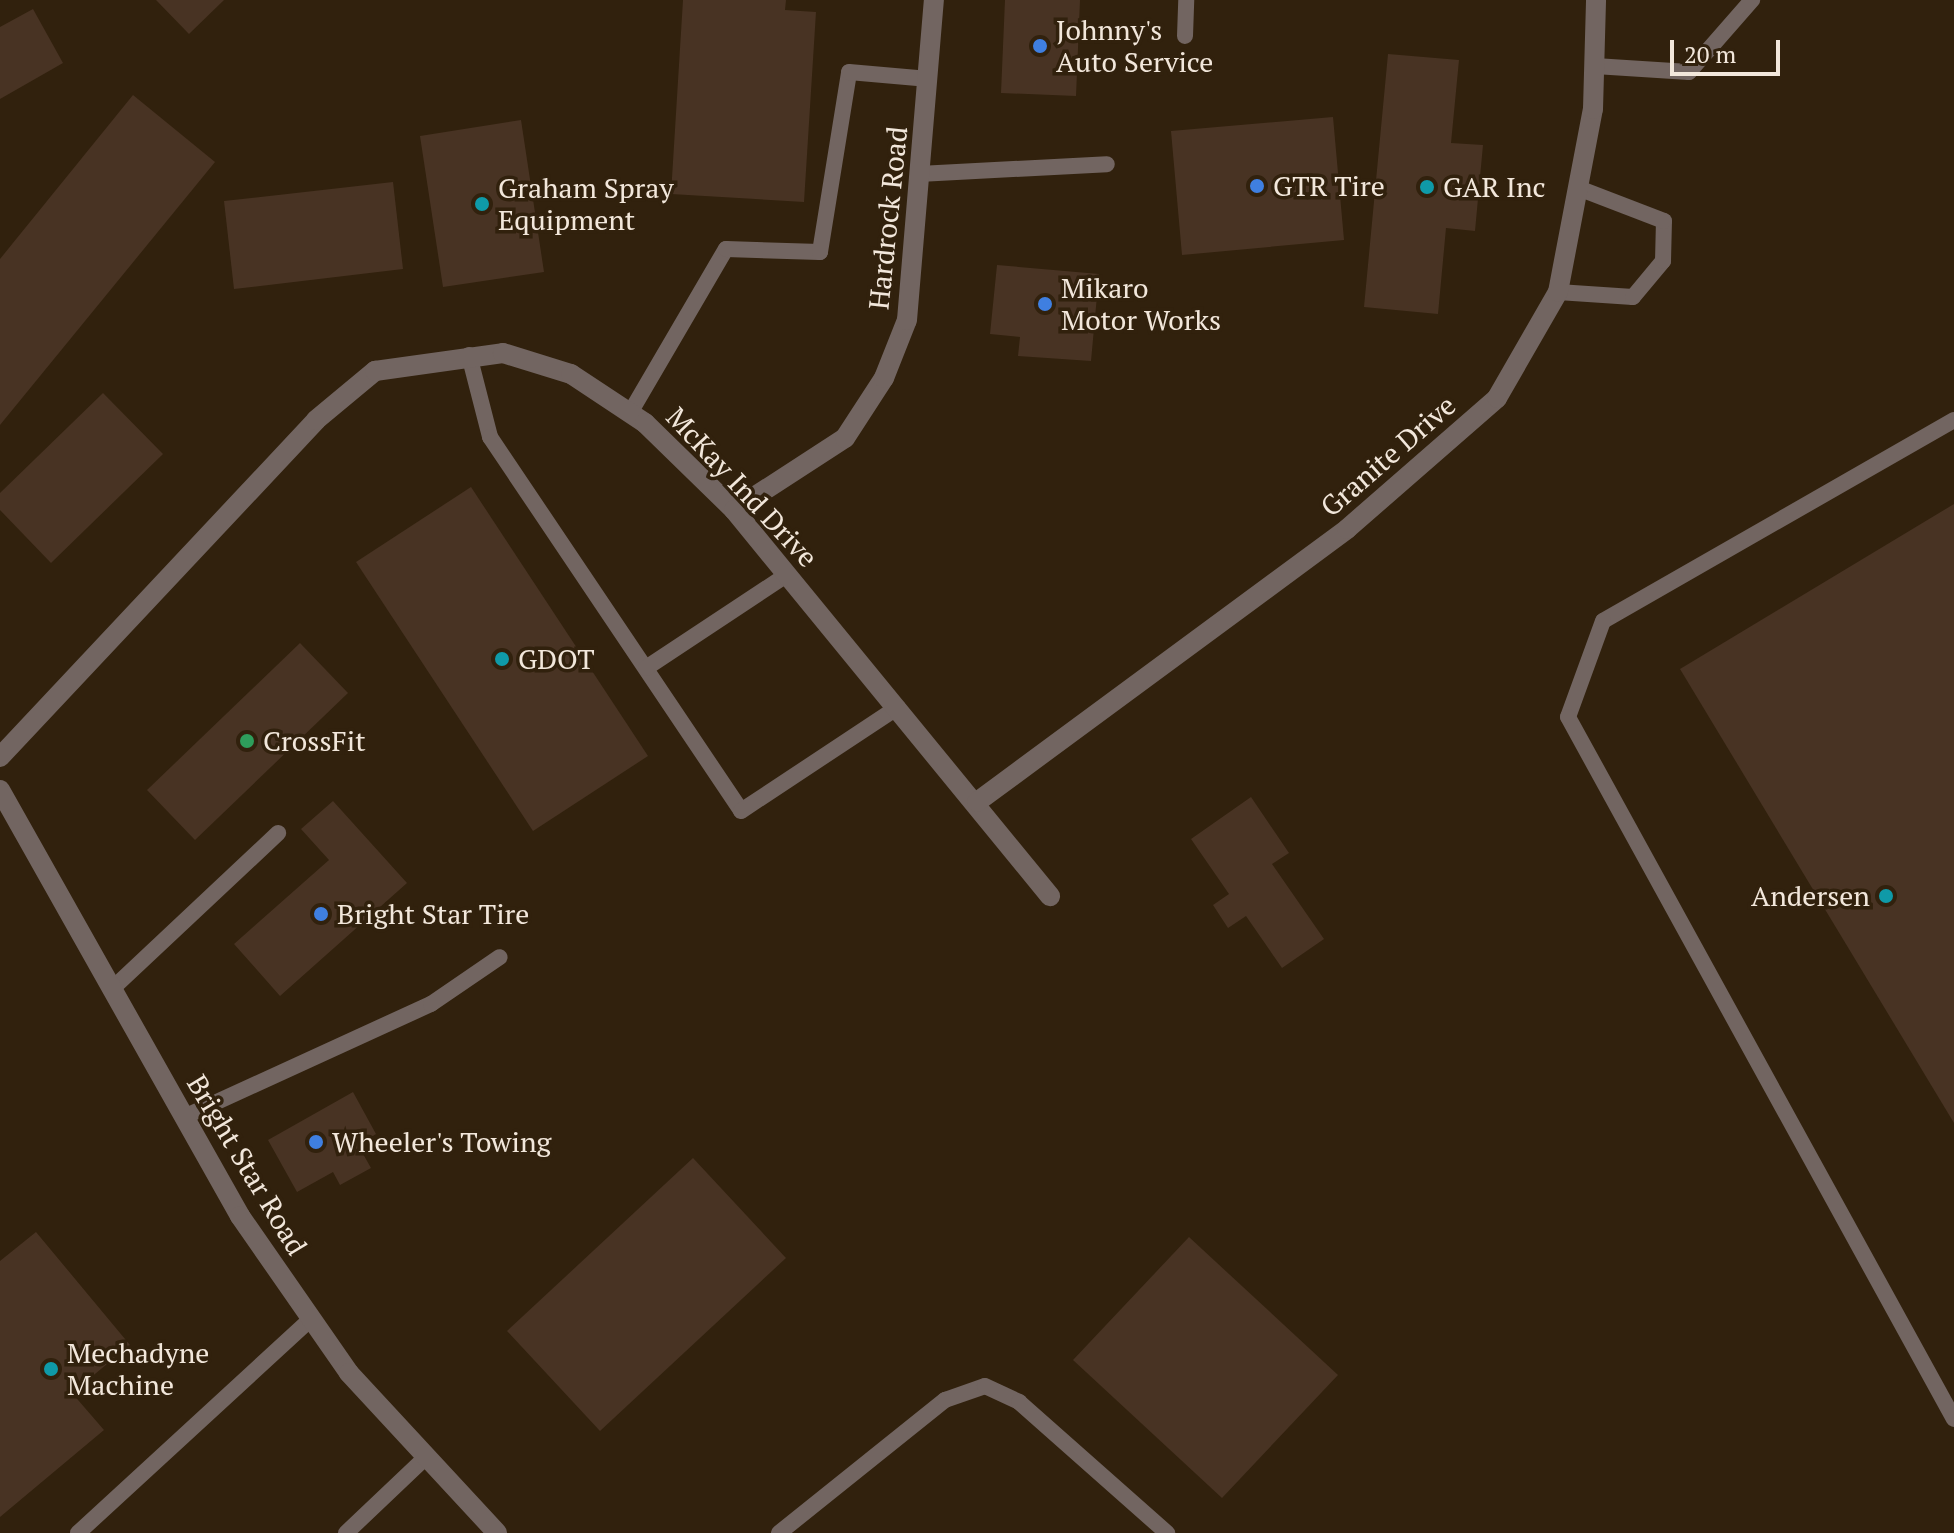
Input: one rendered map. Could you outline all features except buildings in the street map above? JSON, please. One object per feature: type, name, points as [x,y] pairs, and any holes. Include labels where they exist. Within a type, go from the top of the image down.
[{"type":"street","name":"Hardrock Road","points":[[734,510],[845,438],[884,378],[907,320],[934,0]]},
{"type":"street","name":"Granite Drive","points":[[977,802],[1347,529],[1497,398],[1558,292],[1578,188],[1595,66],[1596,0]]},
{"type":"street","name":"McKay Ind Drive","points":[[0,757],[316,420],[375,371],[469,355],[503,353],[571,374],[630,413],[734,510],[977,802],[1050,896]]},
{"type":"street","name":"Bright Star Road","points":[[0,790],[240,1216],[349,1373],[497,1533]]},
{"type":"lane","points":[[1185,36],[1186,0]]},
{"type":"lane","points":[[1595,66],[1689,72],[1752,0]]},
{"type":"lane","points":[[630,413],[726,249],[820,252],[849,72],[929,79]]},
{"type":"lane","points":[[919,174],[1107,164]]},
{"type":"lane","points":[[1558,292],[1633,297],[1663,261],[1664,221],[1578,188]]},
{"type":"lane","points":[[469,355],[490,437],[741,811],[898,707]]},
{"type":"lane","points":[[1954,420],[1603,621],[1568,717],[1954,1419]]},
{"type":"lane","points":[[646,668],[788,574]]},
{"type":"lane","points":[[112,989],[278,833]]},
{"type":"lane","points":[[184,1117],[431,1004],[500,957]]},
{"type":"lane","points":[[78,1533],[311,1319]]},
{"type":"lane","points":[[779,1533],[945,1400],[985,1386],[1019,1402],[1167,1533]]},
{"type":"lane","points":[[346,1533],[426,1457]]},
{"type":"place","name":"Johnny's Auto Service","points":[[1040,46]]},
{"type":"place","name":"GTR Tire","points":[[1257,186]]},
{"type":"place","name":"GAR Inc","points":[[1427,187]]},
{"type":"place","name":"Graham Spray Equipment","points":[[482,204]]},
{"type":"place","name":"Mikaro Motor Works","points":[[1045,304]]},
{"type":"place","name":"GDOT","points":[[502,659]]},
{"type":"place","name":"CrossFit","points":[[247,741]]},
{"type":"place","name":"Andersen","points":[[1886,896]]},
{"type":"place","name":"Bright Star Tire","points":[[321,914]]},
{"type":"place","name":"Wheeler's Towing","points":[[316,1142]]},
{"type":"place","name":"Mechadyne Machine","points":[[51,1369]]}]
